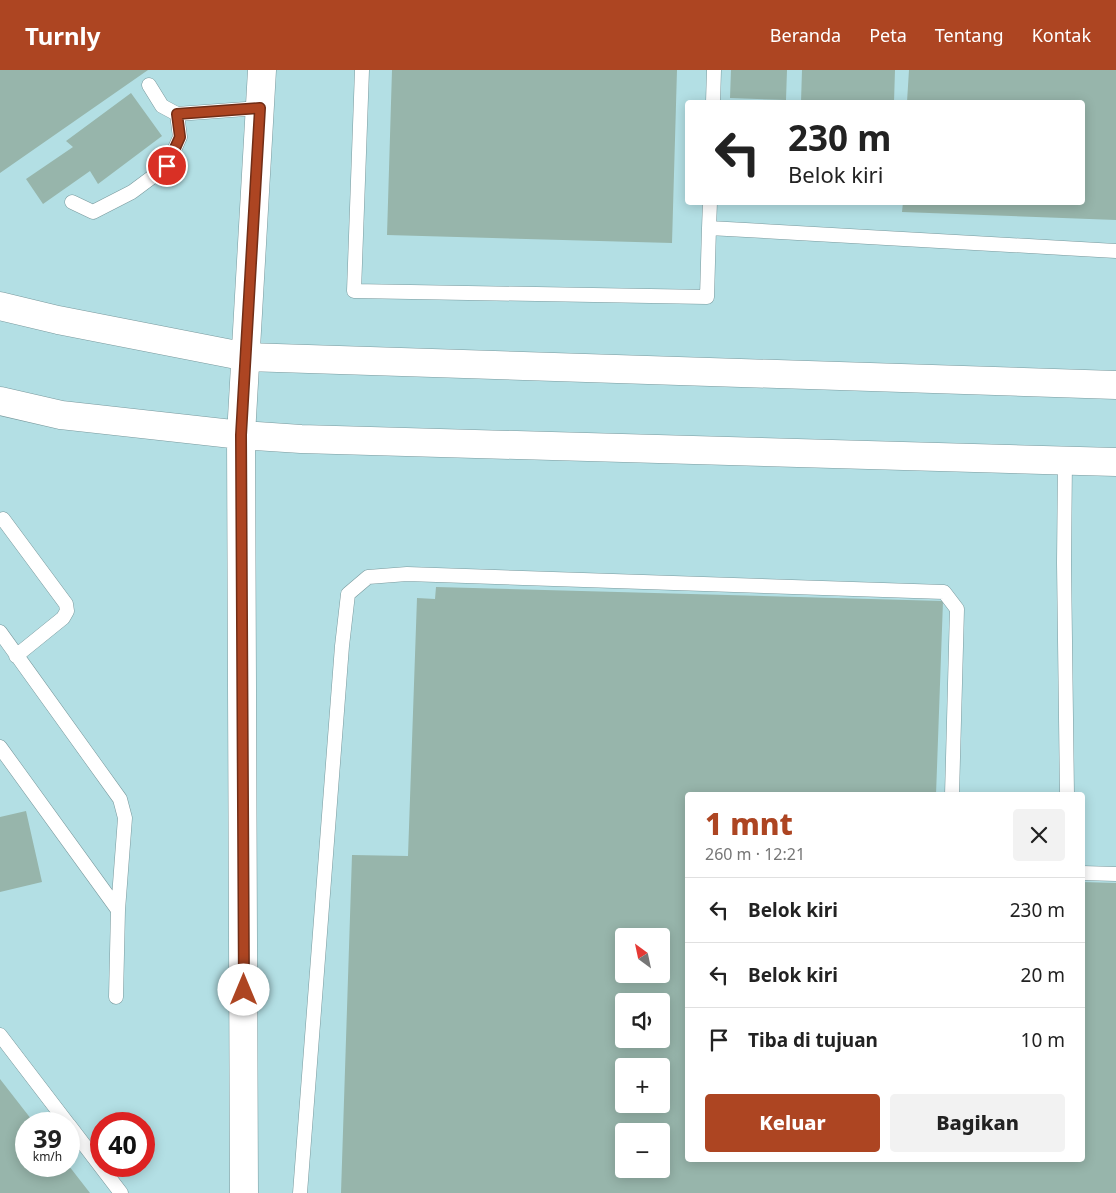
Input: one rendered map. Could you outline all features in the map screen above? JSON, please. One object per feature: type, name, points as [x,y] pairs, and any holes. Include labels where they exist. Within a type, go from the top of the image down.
[{"type":"street","points":[[244,1193],[241,435],[247,357],[262,70]]},
{"type":"street","points":[[0,306],[58,320],[247,357],[1116,385]]},
{"type":"street","points":[[0,401],[61,415],[241,435],[311,439],[1116,462]]},
{"type":"lane","points":[[362,70],[354,291],[707,297],[710,205]]},
{"type":"lane","points":[[713,100],[714,70]]},
{"type":"lane","points":[[149,85],[162,106],[177,114],[260,108]]},
{"type":"lane","points":[[72,202],[93,212],[132,192],[167,166],[180,137],[177,114]]},
{"type":"lane","points":[[709,228],[1116,251]]},
{"type":"lane","points":[[1065,461],[1064,563],[1067,792]]},
{"type":"lane","points":[[3,519],[66,604],[67,611],[63,618],[16,656]]},
{"type":"lane","points":[[300,1193],[342,646],[348,594],[368,577],[416,575],[944,592],[957,609],[952,792]]},
{"type":"lane","points":[[0,632],[120,799],[125,818],[118,910],[116,997]]},
{"type":"lane","points":[[0,747],[118,910]]},
{"type":"lane","points":[[1085,873],[1116,874]]},
{"type":"lane","points":[[0,1035],[59,1112]]},
{"type":"lane","points":[[80,1140],[121,1193]]},
{"type":"shaded area","points":[[0,70],[1116,70],[1116,1193],[0,1193]]},
{"type":"building","points":[[0,70],[148,70],[0,173]]},
{"type":"building","points":[[392,70],[677,70],[672,243],[387,235]]},
{"type":"building","points":[[731,70],[787,70],[786,100],[730,98]]},
{"type":"building","points":[[802,70],[895,70],[894,100],[801,100]]},
{"type":"building","points":[[909,70],[1116,70],[1116,220],[902,212],[903,205],[1085,205],[1085,100],[907,100]]},
{"type":"building","points":[[131,93],[162,136],[98,184],[90,171],[43,204],[26,179],[73,147],[66,141]]},
{"type":"building","points":[[436,587],[943,601],[936,792],[685,792],[685,1162],[1085,1162],[1085,882],[1116,883],[1116,1193],[341,1193],[352,855],[408,856],[417,598],[435,599]]},
{"type":"building","points":[[26,811],[42,882],[0,892],[0,817]]},
{"type":"building","points":[[0,1079],[26,1112],[15,1112],[15,1177],[78,1177],[90,1193],[0,1193]]},
{"type":"route","points":[[167,166],[180,137],[177,114],[260,108],[241,435],[244,990]]}]
